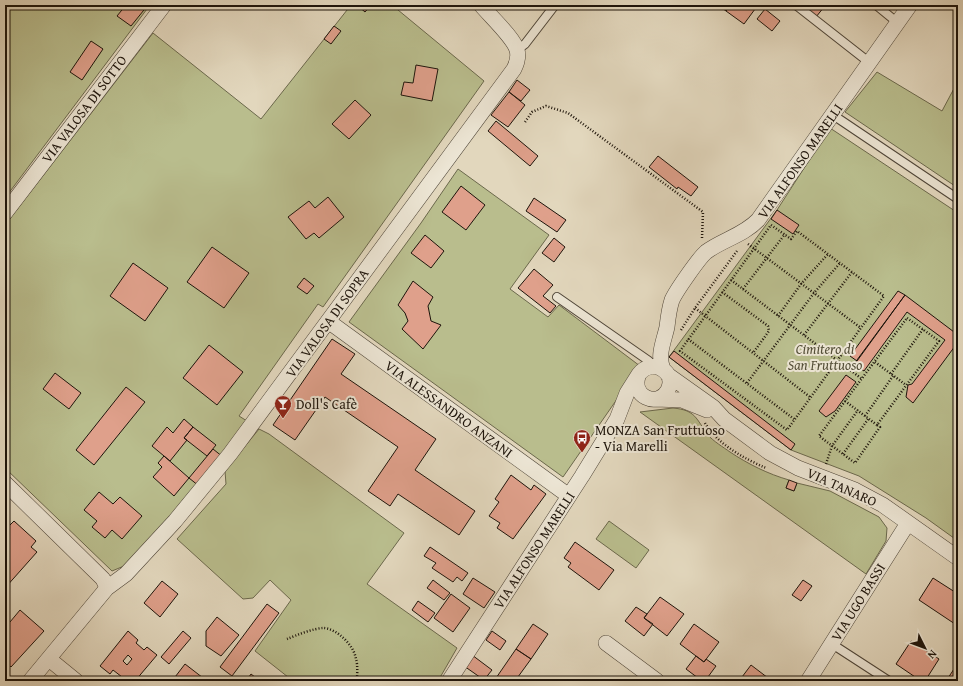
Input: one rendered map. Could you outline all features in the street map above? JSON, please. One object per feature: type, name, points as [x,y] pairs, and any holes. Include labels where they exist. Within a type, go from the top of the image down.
[{"type":"street","name":"VIA VALOSA DI SOTTO","points":[[5,213],[164,5]]},
{"type":"street","points":[[481,5],[511,40],[517,50]]},
{"type":"street","name":"VIA ALFONSO MARELLI","points":[[617,419],[629,408],[652,398],[663,396],[668,390],[670,382],[661,360],[663,340],[672,300],[704,254],[756,222],[910,5]]},
{"type":"street","name":"VIA VALOSA DI SOPRA","points":[[30,681],[106,588],[126,574],[176,521],[230,454],[514,69],[517,63],[517,50]]},
{"type":"street","name":"VIA ALESSANDRO ANZANI","points":[[328,321],[570,496]]},
{"type":"street","name":"VIA ALFONSO MARELLI","points":[[449,681],[570,496],[617,419],[627,392],[663,340]]},
{"type":"street","points":[[652,398],[641,394],[637,388],[636,381],[643,368],[652,366],[665,372]]},
{"type":"street","name":"VIA TANARO","points":[[665,372],[712,407],[724,419]]},
{"type":"street","name":"VIA TANARO","points":[[652,398],[676,399],[702,407],[724,419],[770,453],[798,468],[855,490],[883,505],[958,558]]},
{"type":"street","points":[[5,482],[104,579],[106,588]]},
{"type":"street","name":"VIA UGO BASSI","points":[[808,681],[908,523]]},
{"type":"street","points":[[606,643],[657,681]]},
{"type":"street","points":[[49,659],[76,681]]},
{"type":"lane","points":[[517,50],[525,44],[555,5]]},
{"type":"lane","points":[[796,5],[870,62]]},
{"type":"lane","points":[[876,5],[898,23]]},
{"type":"lane","points":[[832,115],[958,199]]},
{"type":"lane","points":[[557,297],[643,368]]},
{"type":"lane","points":[[832,644],[889,681]]},
{"type":"path","points":[[525,122],[532,112],[546,106],[568,113],[703,212],[702,233],[704,254]]},
{"type":"path","points":[[771,225],[785,234],[791,238],[797,231],[884,296],[786,430],[680,351],[771,225]]},
{"type":"path","points":[[743,289],[785,234]]},
{"type":"path","points":[[744,241],[861,328]]},
{"type":"path","points":[[680,332],[695,308],[740,247]]},
{"type":"path","points":[[778,316],[801,284],[828,254]]},
{"type":"path","points":[[747,383],[814,293],[840,263]]},
{"type":"path","points":[[804,335],[852,272]]},
{"type":"path","points":[[731,280],[862,379]]},
{"type":"path","points":[[722,292],[768,326],[769,331],[754,353]]},
{"type":"path","points":[[695,308],[810,397]]},
{"type":"path","points":[[846,401],[880,427],[855,463],[819,436],[907,318],[923,329],[939,341],[877,424]]},
{"type":"path","points":[[865,416],[923,329]]},
{"type":"path","points":[[688,339],[794,420]]},
{"type":"path","points":[[875,362],[906,385]]},
{"type":"path","points":[[832,446],[858,410]]},
{"type":"path","points":[[843,454],[869,418]]},
{"type":"path","points":[[287,639],[301,633],[323,628],[336,632],[348,643],[356,658],[357,681]]},
{"type":"green space","points":[[5,5],[150,5],[5,198]]},
{"type":"green space","points":[[351,5],[392,5],[484,81],[323,307],[318,304],[239,416],[247,421],[199,486],[124,566],[112,571],[5,468],[5,225],[153,33],[261,119]]},
{"type":"green space","points":[[877,72],[942,111],[958,81],[958,188],[845,112]]},
{"type":"green space","name":"Cimitero di San Fruttuoso","points":[[830,128],[958,213],[958,541],[926,518],[859,476],[791,450],[669,357],[777,210]]},
{"type":"green space","points":[[458,169],[549,235],[510,289],[548,317],[559,305],[640,366],[563,477],[349,322]]},
{"type":"green space","points":[[673,408],[691,413],[695,416],[708,435],[718,444],[751,465],[789,480],[786,488],[794,491],[797,483],[830,491],[879,517],[887,528],[886,541],[866,574],[640,412]]},
{"type":"green space","points":[[259,429],[269,434],[404,533],[367,584],[457,648],[438,681],[293,681],[255,651],[291,600],[270,580],[253,598],[243,599],[177,539],[226,484],[225,471]]},
{"type":"green space","points":[[609,521],[649,550],[636,568],[596,539]]},
{"type":"building","points":[[126,5],[148,5],[131,26],[117,16]]},
{"type":"building","points":[[357,5],[371,5],[365,12]]},
{"type":"building","points":[[718,5],[730,5],[726,11]]},
{"type":"building","points":[[730,5],[758,5],[744,24],[726,11]]},
{"type":"building","points":[[809,5],[821,5],[824,7],[816,17],[806,9]]},
{"type":"building","points":[[765,9],[780,21],[772,31],[757,19]]},
{"type":"building","points":[[334,26],[341,31],[331,44],[324,39]]},
{"type":"building","points":[[91,41],[103,49],[82,80],[70,72]]},
{"type":"building","points":[[416,65],[438,69],[432,101],[401,95],[404,82],[413,83]]},
{"type":"building","points":[[517,80],[530,90],[521,101],[509,92]]},
{"type":"building","points":[[509,92],[525,105],[508,127],[491,115]]},
{"type":"building","points":[[355,100],[371,115],[349,139],[332,124]]},
{"type":"building","points":[[496,121],[538,156],[530,166],[488,131]]},
{"type":"building","points":[[658,156],[698,187],[691,196],[678,187],[677,189],[649,167]]},
{"type":"building","points":[[461,186],[485,205],[466,230],[442,212]]},
{"type":"building","points":[[328,197],[344,217],[319,238],[314,233],[306,239],[288,217],[309,201],[315,208]]},
{"type":"building","points":[[534,198],[566,220],[557,232],[526,211]]},
{"type":"building","points":[[777,210],[799,225],[793,234],[771,219]]},
{"type":"building","points":[[425,235],[444,251],[431,268],[411,253]]},
{"type":"building","points":[[554,238],[565,247],[554,262],[542,253]]},
{"type":"building","points":[[212,247],[249,273],[224,308],[187,282]]},
{"type":"building","points":[[133,263],[168,288],[145,321],[110,296]]},
{"type":"building","points":[[534,269],[553,285],[543,296],[556,306],[550,313],[518,288]]},
{"type":"building","points":[[304,278],[314,286],[307,294],[297,287]]},
{"type":"building","points":[[413,281],[433,297],[428,306],[431,321],[441,325],[423,349],[402,329],[408,321],[405,313],[398,305]]},
{"type":"building","points":[[898,291],[905,295],[857,361],[850,356]]},
{"type":"building","points":[[905,295],[958,335],[958,342],[913,403],[906,397],[908,385],[912,384],[945,340],[907,312],[864,371],[854,364]]},
{"type":"building","points":[[332,339],[355,354],[341,374],[436,439],[415,470],[475,511],[459,535],[398,494],[390,506],[368,491],[398,447],[325,397],[295,440],[273,425]]},
{"type":"building","points":[[209,345],[243,372],[217,405],[183,378]]},
{"type":"building","points":[[674,351],[795,444],[791,450],[669,357]]},
{"type":"building","points":[[55,373],[81,393],[69,409],[43,389]]},
{"type":"building","points":[[846,375],[856,382],[835,411],[826,417],[819,411]]},
{"type":"building","points":[[126,387],[145,402],[94,465],[76,450]]},
{"type":"building","points":[[184,419],[193,427],[184,438],[187,440],[170,461],[152,446],[167,427],[173,433]]},
{"type":"building","points":[[193,427],[216,445],[207,456],[184,438]]},
{"type":"building","points":[[213,449],[223,457],[199,486],[189,478]]},
{"type":"building","points":[[164,456],[189,478],[174,496],[153,477],[162,467],[158,463]]},
{"type":"building","points":[[511,475],[531,490],[534,485],[546,494],[513,539],[497,528],[500,523],[489,516],[499,502],[495,499]]},
{"type":"building","points":[[789,480],[797,483],[794,491],[786,488]]},
{"type":"building","points":[[99,492],[113,504],[120,497],[142,516],[122,539],[112,530],[105,538],[92,527],[97,521],[84,510]]},
{"type":"building","points":[[14,521],[36,541],[31,547],[37,552],[5,588],[5,524],[8,527]]},
{"type":"building","points":[[575,542],[614,570],[599,590],[568,567],[571,563],[564,558]]},
{"type":"building","points":[[430,547],[468,573],[462,581],[457,577],[453,582],[432,568],[436,563],[424,556]]},
{"type":"building","points":[[473,578],[495,592],[484,608],[463,594]]},
{"type":"building","points":[[933,578],[958,594],[958,626],[919,600]]},
{"type":"building","points":[[433,580],[450,593],[444,600],[427,588]]},
{"type":"building","points":[[803,580],[812,586],[801,601],[792,595]]},
{"type":"building","points":[[162,581],[178,594],[160,617],[144,603]]},
{"type":"building","points":[[451,594],[470,608],[453,632],[434,618]]},
{"type":"building","points":[[660,597],[684,614],[667,636],[644,618]]},
{"type":"building","points":[[418,601],[435,613],[428,622],[412,610]]},
{"type":"building","points":[[267,604],[279,613],[232,676],[220,667]]},
{"type":"building","points":[[636,607],[647,614],[644,618],[653,624],[644,636],[625,621]]},
{"type":"building","points":[[20,610],[44,631],[11,667],[5,661],[5,617],[10,622]]},
{"type":"building","points":[[217,617],[239,635],[221,656],[206,646],[206,631]]},
{"type":"building","points":[[533,624],[548,634],[531,659],[516,649]]},
{"type":"building","points":[[694,624],[719,642],[704,662],[680,644]]},
{"type":"building","points":[[128,631],[138,640],[136,643],[144,650],[147,647],[157,655],[135,681],[118,681],[122,677],[113,670],[110,674],[100,666]],"holes":[[[128,655],[132,659],[127,665],[123,661]]]},
{"type":"building","points":[[183,631],[191,638],[169,664],[161,657]]},
{"type":"building","points":[[492,631],[506,641],[500,650],[486,640]]},
{"type":"building","points":[[911,641],[939,659],[925,681],[921,681],[896,664]]},
{"type":"building","points":[[516,649],[531,659],[515,681],[494,681]]},
{"type":"building","points":[[472,655],[492,670],[484,680],[464,666]]},
{"type":"building","points":[[696,656],[704,662],[706,659],[716,666],[705,681],[702,681],[686,669]]},
{"type":"building","points":[[958,663],[958,681],[946,681]]},
{"type":"building","points":[[185,664],[207,681],[172,681]]},
{"type":"building","points":[[751,665],[772,681],[739,681]]},
{"type":"building","points":[[251,674],[260,681],[246,681]]},
{"type":"place","name":"Doll's Cafè","points":[[283,419]]},
{"type":"place","name":"MONZA San Fruttuoso - Via Marelli","points":[[582,453]]}]
